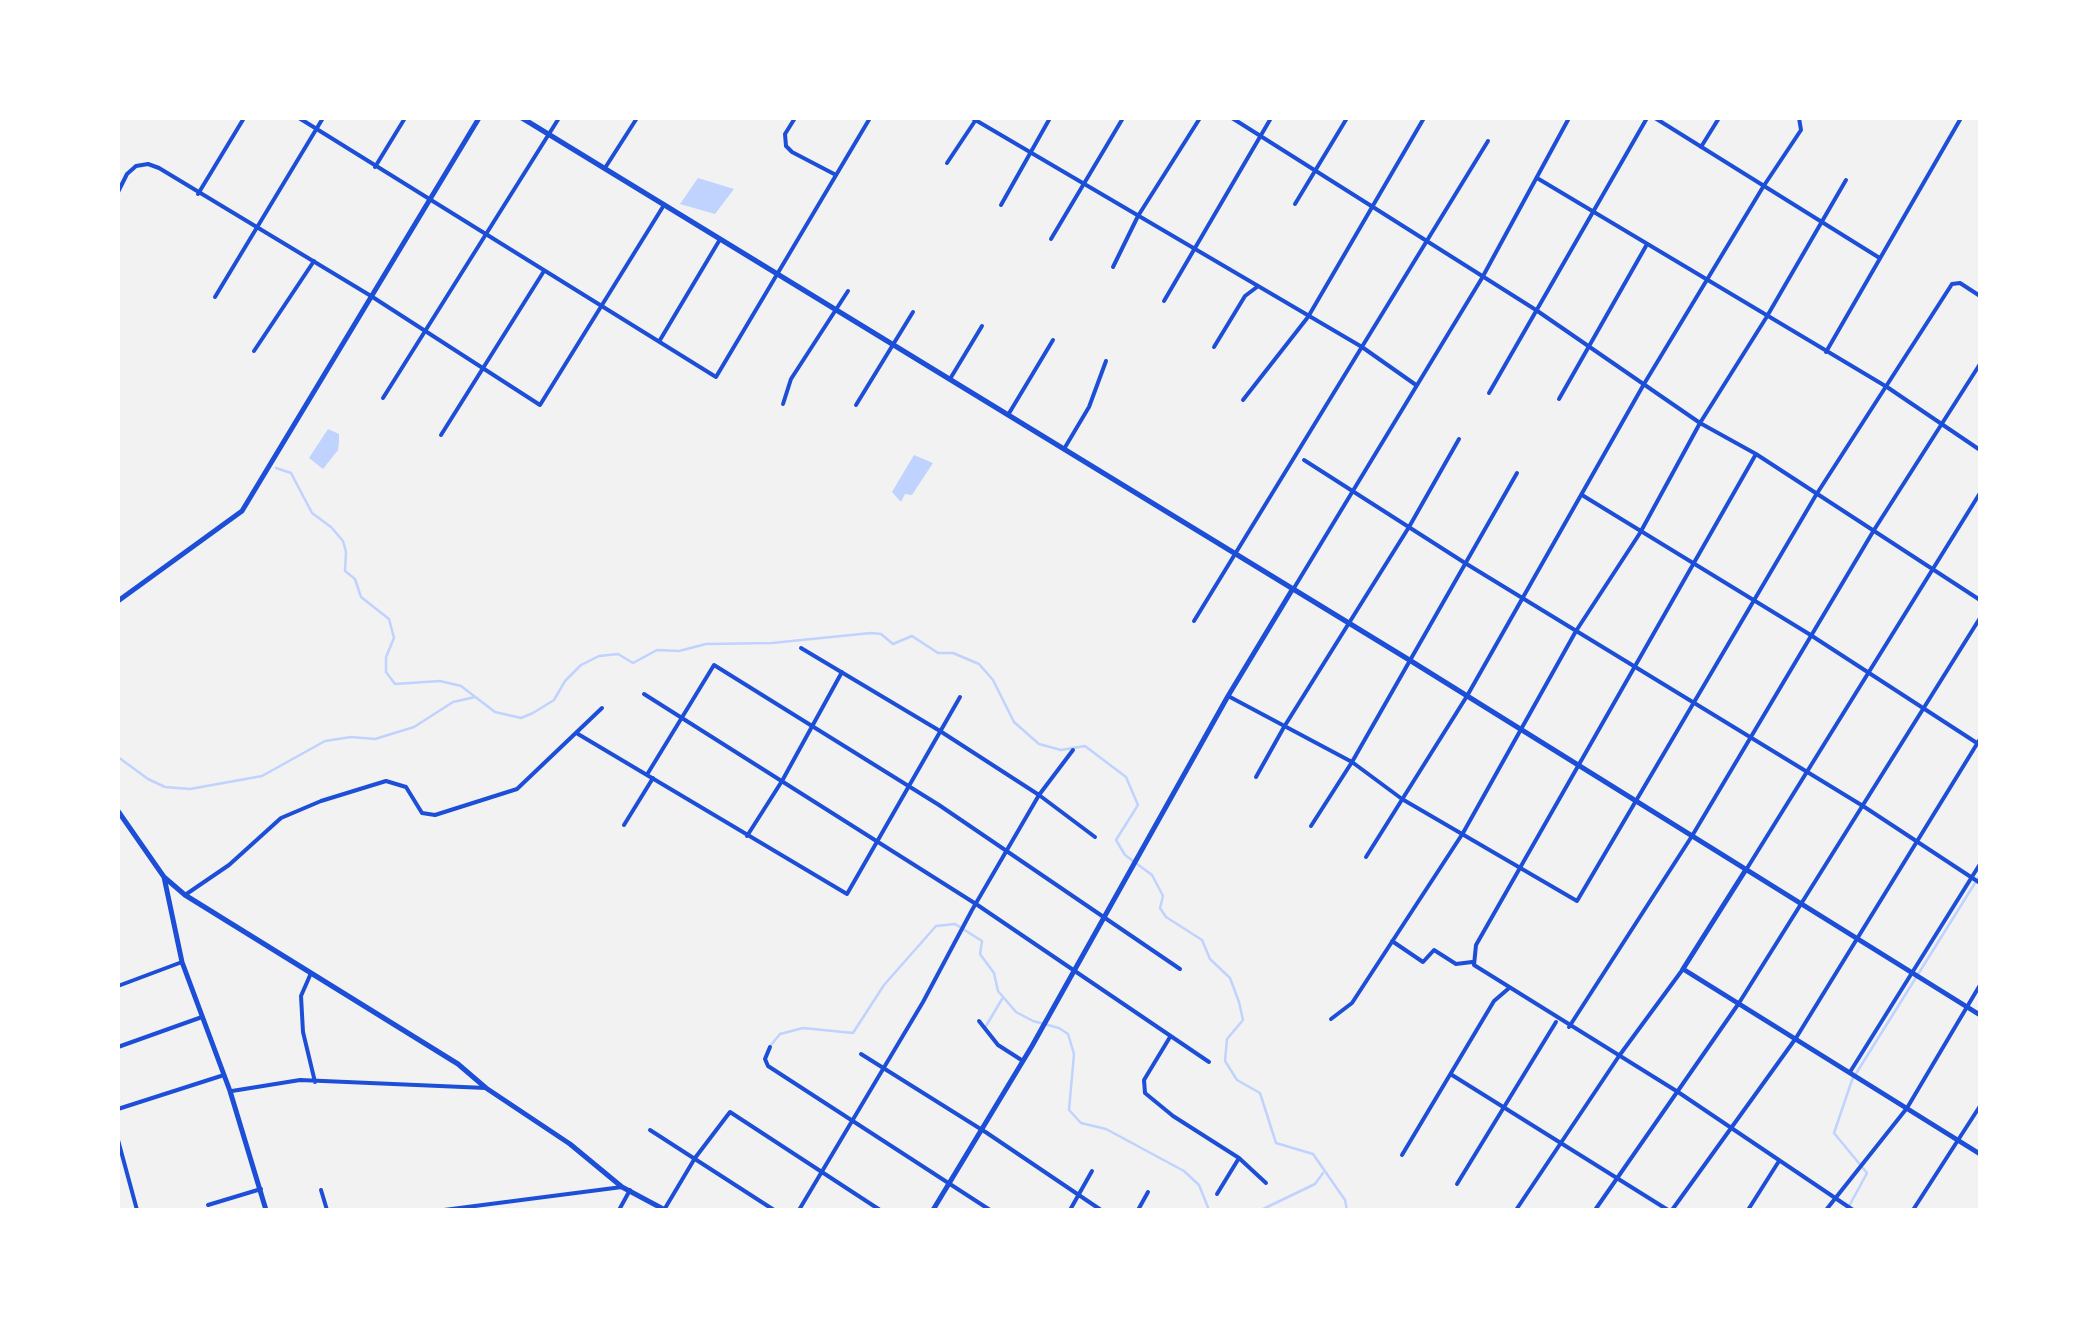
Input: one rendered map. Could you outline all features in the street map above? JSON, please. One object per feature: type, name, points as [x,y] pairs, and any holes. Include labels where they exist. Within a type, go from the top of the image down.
[{"type":"street","points":[[198,194],[244,118]]},
{"type":"street","points":[[298,118],[716,378],[870,118]]},
{"type":"street","points":[[215,297],[323,118]]},
{"type":"street","points":[[376,167],[405,118]]},
{"type":"street","points":[[118,601],[242,510],[479,118]]},
{"type":"street","points":[[522,118],[1412,661],[1980,1015]]},
{"type":"street","points":[[384,398],[558,118]]},
{"type":"street","points":[[605,168],[637,118]]},
{"type":"street","points":[[795,118],[785,134],[786,146],[836,175]]},
{"type":"street","points":[[947,163],[975,118],[1362,347],[1416,385]]},
{"type":"street","points":[[1001,206],[1050,118]]},
{"type":"street","points":[[1050,240],[1123,118]]},
{"type":"street","points":[[1112,267],[1138,216],[1200,118]]},
{"type":"street","points":[[1232,118],[1536,310],[1700,423],[1756,454],[1980,600]]},
{"type":"street","points":[[1164,301],[1271,118]]},
{"type":"street","points":[[1294,204],[1347,118]]},
{"type":"street","points":[[1242,400],[1308,317],[1424,118]]},
{"type":"street","points":[[934,1210],[1032,1046],[1228,696],[1482,278],[1569,118]]},
{"type":"street","points":[[1489,393],[1647,118]]},
{"type":"street","points":[[1655,118],[1878,257]]},
{"type":"street","points":[[1701,147],[1719,118]]},
{"type":"street","points":[[1366,857],[1467,696],[1644,384],[1762,186],[1801,130],[1799,118]]},
{"type":"street","points":[[1826,352],[1961,118]]},
{"type":"street","points":[[1194,621],[1488,141]]},
{"type":"street","points":[[118,192],[127,174],[136,166],[148,164],[371,296],[540,405],[664,204]]},
{"type":"street","points":[[1536,176],[1886,387],[1980,450]]},
{"type":"street","points":[[1331,1019],[1352,1002],[1463,834],[1576,631],[1640,533],[1700,423],[1846,180]]},
{"type":"street","points":[[660,340],[720,239]]},
{"type":"street","points":[[1560,398],[1646,245]]},
{"type":"street","points":[[254,351],[314,261]]},
{"type":"street","points":[[441,435],[544,271]]},
{"type":"street","points":[[1228,696],[1352,762],[1402,799],[1577,902],[1816,495],[1952,284],[1960,283],[1980,296]]},
{"type":"street","points":[[1214,347],[1246,296],[1257,287]]},
{"type":"street","points":[[783,404],[791,379],[848,291]]},
{"type":"street","points":[[856,405],[913,312]]},
{"type":"street","points":[[950,380],[982,326]]},
{"type":"street","points":[[1008,415],[1053,340]]},
{"type":"street","points":[[1064,450],[1089,407],[1106,361]]},
{"type":"street","points":[[1570,1027],[1692,836],[1809,634],[1980,364]]},
{"type":"street","points":[[1256,778],[1459,439]]},
{"type":"street","points":[[1756,454],[1476,945],[1473,960],[1480,971],[1678,1092],[1852,1210]]},
{"type":"street","points":[[1304,460],[1465,564],[1864,806],[1980,883]]},
{"type":"street","points":[[1311,826],[1412,661],[1517,473]]},
{"type":"street","points":[[1516,1210],[1618,1056],[1683,969],[1980,493]]},
{"type":"street","points":[[1452,1075],[1670,1210],[1796,1038],[1980,742],[1581,494]]},
{"type":"street","points":[[1595,1210],[1739,1002],[1980,618]]},
{"type":"street","points":[[800,648],[940,731],[1040,795],[1096,837]]},
{"type":"street","points":[[624,825],[714,664],[909,786],[1180,968]]},
{"type":"street","points":[[747,836],[842,672]]},
{"type":"street","points":[[644,694],[877,842],[1208,1062]]},
{"type":"street","points":[[578,734],[847,894],[960,697]]},
{"type":"street","points":[[185,894],[229,865],[281,818],[386,781],[406,787],[422,813],[428,815],[461,810],[517,789],[602,708]]},
{"type":"street","points":[[799,1210],[884,1069],[1007,850],[1072,750]]},
{"type":"street","points":[[118,812],[164,877],[185,894],[458,1064],[622,1186],[664,1210],[695,1158],[730,1112],[880,1210]]},
{"type":"street","points":[[1850,1072],[1980,864]]},
{"type":"street","points":[[164,877],[182,962],[230,1091],[266,1210]]},
{"type":"street","points":[[1392,941],[1422,962],[1434,950],[1456,964],[1473,960]]},
{"type":"street","points":[[118,986],[182,962]]},
{"type":"street","points":[[1683,969],[1980,1154]]},
{"type":"street","points":[[311,972],[301,996],[303,1032],[315,1082]]},
{"type":"street","points":[[1826,1210],[1906,1108],[1980,985]]},
{"type":"street","points":[[1402,1155],[1494,1002],[1508,989]]},
{"type":"street","points":[[118,1047],[202,1018]]},
{"type":"street","points":[[1457,1184],[1558,1020]]},
{"type":"street","points":[[979,1021],[998,1045],[1023,1061]]},
{"type":"street","points":[[1170,1037],[1144,1080],[1145,1093],[1239,1158],[1266,1183]]},
{"type":"street","points":[[770,1046],[765,1059],[768,1066],[990,1210]]},
{"type":"street","points":[[860,1054],[1101,1210]]},
{"type":"street","points":[[118,1109],[224,1075]]},
{"type":"street","points":[[230,1091],[300,1080],[486,1088]]},
{"type":"street","points":[[1913,1210],[1980,1106]]},
{"type":"street","points":[[650,1130],[774,1210]]},
{"type":"street","points":[[118,1140],[137,1210]]},
{"type":"street","points":[[1216,1194],[1239,1158]]},
{"type":"street","points":[[1748,1210],[1780,1160]]},
{"type":"street","points":[[118,1170],[126,1168]]},
{"type":"street","points":[[1070,1210],[1092,1172]]},
{"type":"street","points":[[444,1210],[622,1186]]},
{"type":"street","points":[[208,1205],[261,1189]]},
{"type":"street","points":[[321,1190],[327,1210]]},
{"type":"street","points":[[619,1210],[630,1190]]},
{"type":"street","points":[[1138,1210],[1148,1192]]},
{"type":"water","points":[[698,178],[734,189],[715,214],[680,204]]},
{"type":"water","points":[[328,429],[339,434],[339,443],[323,469],[309,458]]},
{"type":"water","points":[[914,455],[933,463],[912,495],[905,494],[901,502],[892,492]]},
{"type":"waterway","points":[[276,468],[291,473],[312,513],[343,541],[345,571],[355,579],[361,597],[389,619],[394,638],[386,657],[386,672],[395,684],[440,681],[461,686],[495,712],[521,718],[533,713],[554,700],[581,665],[599,656],[618,654],[633,663],[657,650],[679,651],[706,644],[772,643],[871,633],[881,634],[893,644],[912,636],[938,653],[953,653],[979,664],[993,680],[1014,722],[1039,744],[1061,750],[1085,746],[1126,777],[1138,805],[1116,840],[1125,855],[1152,875],[1163,896],[1160,908],[1166,917],[1202,940],[1210,959],[1230,978],[1239,1002],[1243,1020],[1227,1039],[1225,1061],[1237,1080],[1260,1093],[1276,1143],[1313,1154],[1345,1200],[1347,1210]]},
{"type":"waterway","points":[[118,757],[165,787],[190,789],[262,776],[325,741],[375,739],[414,727],[453,702],[475,697]]},
{"type":"waterway","points":[[1847,1210],[1867,1173],[1834,1133],[1852,1080],[1980,875]]},
{"type":"waterway","points":[[771,1045],[780,1034],[803,1028],[853,1033],[884,985],[936,926],[955,924],[982,941],[980,954],[994,973],[998,991],[1016,1012],[1068,1034],[1074,1054],[1069,1110],[1081,1123],[1106,1129],[1184,1171],[1199,1185],[1209,1210]]},
{"type":"waterway","points":[[986,1026],[1002,999]]},
{"type":"waterway","points":[[1261,1210],[1315,1184],[1323,1173]]}]
